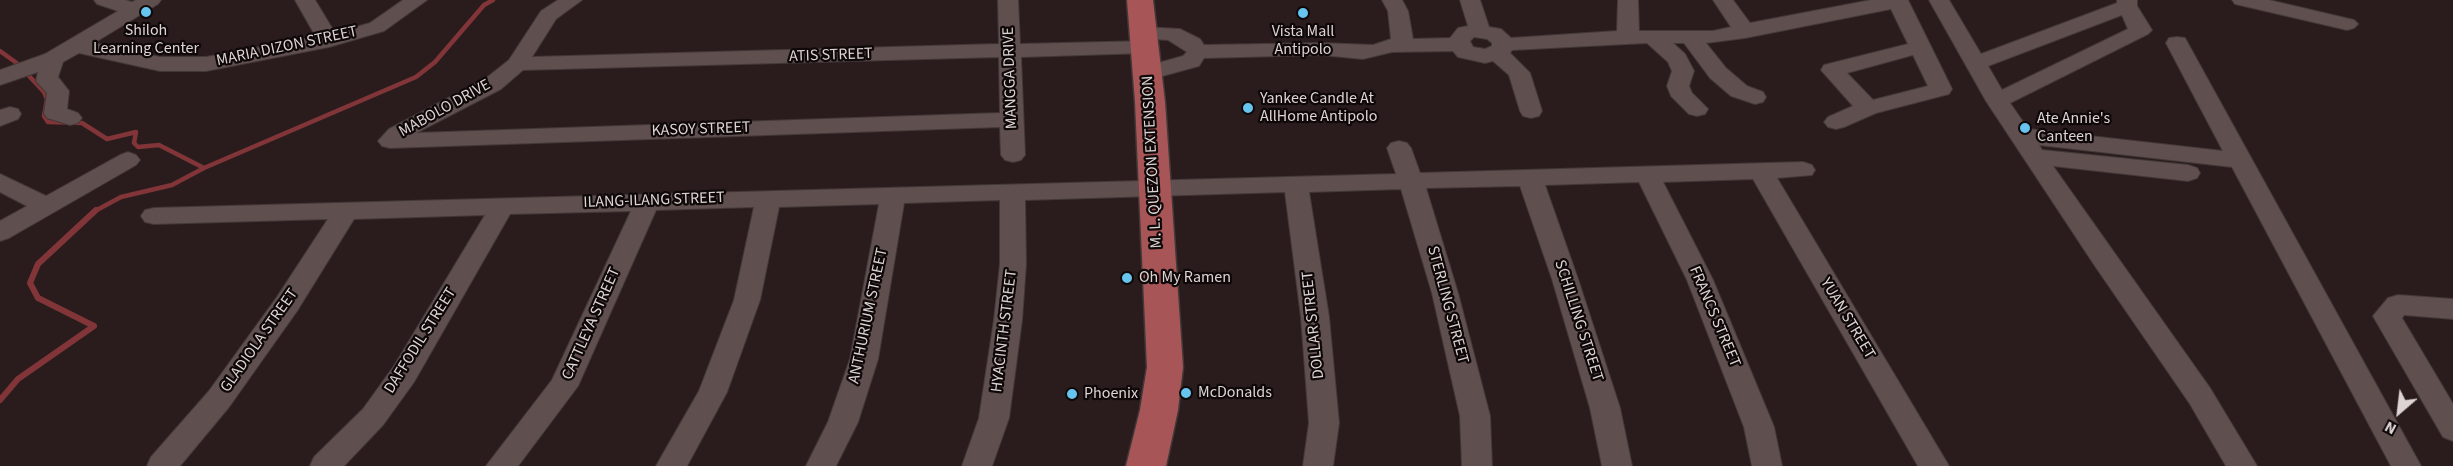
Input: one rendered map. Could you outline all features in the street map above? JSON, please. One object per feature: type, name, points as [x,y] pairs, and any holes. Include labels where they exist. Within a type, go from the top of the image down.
[{"type":"main road","name":"M. L. QUEZON EXTENSION","points":[[1140,0],[1146,51],[1165,375],[1146,466]]},
{"type":"street","points":[[104,0],[143,5]]},
{"type":"street","points":[[305,0],[329,40]]},
{"type":"street","name":"MARIA DIZON STREET","points":[[78,46],[160,64],[206,64],[329,40],[377,27],[417,0]]},
{"type":"street","name":"MABOLO DRIVE","points":[[390,141],[405,129],[493,84],[517,64],[548,15],[572,0]]},
{"type":"street","name":"MANGGA DRIVE","points":[[1008,0],[1013,155]]},
{"type":"street","points":[[1392,0],[1398,11],[1396,45]]},
{"type":"street","points":[[1470,0],[1480,31]]},
{"type":"street","points":[[1628,0],[1628,37]]},
{"type":"street","points":[[1723,0],[1745,32]]},
{"type":"street","points":[[1801,0],[1815,17]]},
{"type":"street","points":[[1459,44],[1472,54],[1485,56],[1500,49],[1537,44],[1628,37],[1691,38],[1745,32],[1897,0],[1941,88],[1868,108],[1836,122]]},
{"type":"street","points":[[1939,0],[1997,101],[2104,260],[2200,396],[2242,466]]},
{"type":"street","points":[[2251,1],[2320,9],[2347,24]]},
{"type":"street","points":[[1974,64],[2127,3],[2141,30],[2136,34],[1997,101]]},
{"type":"street","points":[[5,77],[78,46],[143,5]]},
{"type":"street","points":[[1459,44],[1459,40],[1466,33],[1480,31],[1493,34],[1500,49],[1519,73],[1531,111]]},
{"type":"street","points":[[1146,51],[1172,34],[1192,44],[1198,51]]},
{"type":"street","points":[[1653,37],[1677,59],[1683,71],[1678,86],[1683,96],[1697,109]]},
{"type":"street","points":[[1691,38],[1718,73],[1739,91],[1755,97]]},
{"type":"street","points":[[2177,43],[2406,466]]},
{"type":"street","points":[[1198,51],[1321,49],[1369,52],[1396,45],[1459,44]]},
{"type":"street","points":[[1868,108],[1832,70],[1920,47]]},
{"type":"street","points":[[1146,51],[1191,61],[1198,51]]},
{"type":"street","name":"ATIS STREET","points":[[517,64],[1009,52],[1146,51]]},
{"type":"street","points":[[47,61],[47,81],[58,91],[56,113],[70,118]]},
{"type":"street","name":"KASOY STREET","points":[[390,141],[1013,120]]},
{"type":"street","points":[[2028,146],[2240,160]]},
{"type":"street","points":[[2028,146],[2188,173]]},
{"type":"street","name":"STERLING STREET","points":[[1399,148],[1445,293],[1475,416],[1477,466]]},
{"type":"street","points":[[0,232],[128,160]]},
{"type":"street","name":"ILANG-ILANG STREET","points":[[154,216],[1803,170]]},
{"type":"street","name":"YUAN STREET","points":[[1760,171],[1935,466]]},
{"type":"street","name":"FRANCS STREET","points":[[1647,174],[1700,280],[1759,427],[1767,466]]},
{"type":"street","name":"SCHILLING STREET","points":[[1530,177],[1605,408],[1617,466]]},
{"type":"street","points":[[0,182],[46,206]]},
{"type":"street","name":"DOLLAR STREET","points":[[1296,185],[1315,317],[1324,423],[1318,466]]},
{"type":"street","name":"HYACINTH STREET","points":[[977,466],[994,418],[1008,320],[1012,264],[1012,192]]},
{"type":"street","name":"ANTHURIUM STREET","points":[[821,466],[843,422],[864,359],[893,196]]},
{"type":"street","points":[[671,466],[713,392],[747,300],[768,198]]},
{"type":"street","name":"CATTLEYA STREET","points":[[501,466],[564,386],[648,201]]},
{"type":"street","name":"DAFFODIL STREET","points":[[325,466],[373,417],[404,374],[502,206]]},
{"type":"street","name":"GLADIOLA STREET","points":[[162,466],[183,444],[287,304],[347,209]]},
{"type":"street","points":[[2453,309],[2398,305],[2387,316],[2453,429]]},
{"type":"waterway","points":[[204,168],[416,77],[435,62],[484,5],[493,0]]},
{"type":"waterway","points":[[0,51],[18,64],[44,92],[47,99],[44,116],[48,122],[82,123],[107,139],[136,132],[134,143],[138,147],[159,145],[204,168]]},
{"type":"waterway","points":[[95,211],[121,197],[172,185],[204,168]]},
{"type":"waterway","points":[[0,400],[18,379],[94,326],[38,298],[30,283],[38,264],[96,210]]},
{"type":"place","name":"Shiloh Learning Center","points":[[146,12]]},
{"type":"place","name":"Vista Mall Antipolo","points":[[1303,13]]},
{"type":"place","name":"Yankee Candle At AllHome Antipolo","points":[[1248,108]]},
{"type":"place","name":"Ate Annie's Canteen","points":[[2025,128]]},
{"type":"place","name":"Oh My Ramen","points":[[1127,278]]},
{"type":"place","name":"McDonalds","points":[[1186,393]]},
{"type":"place","name":"Phoenix","points":[[1072,394]]}]
